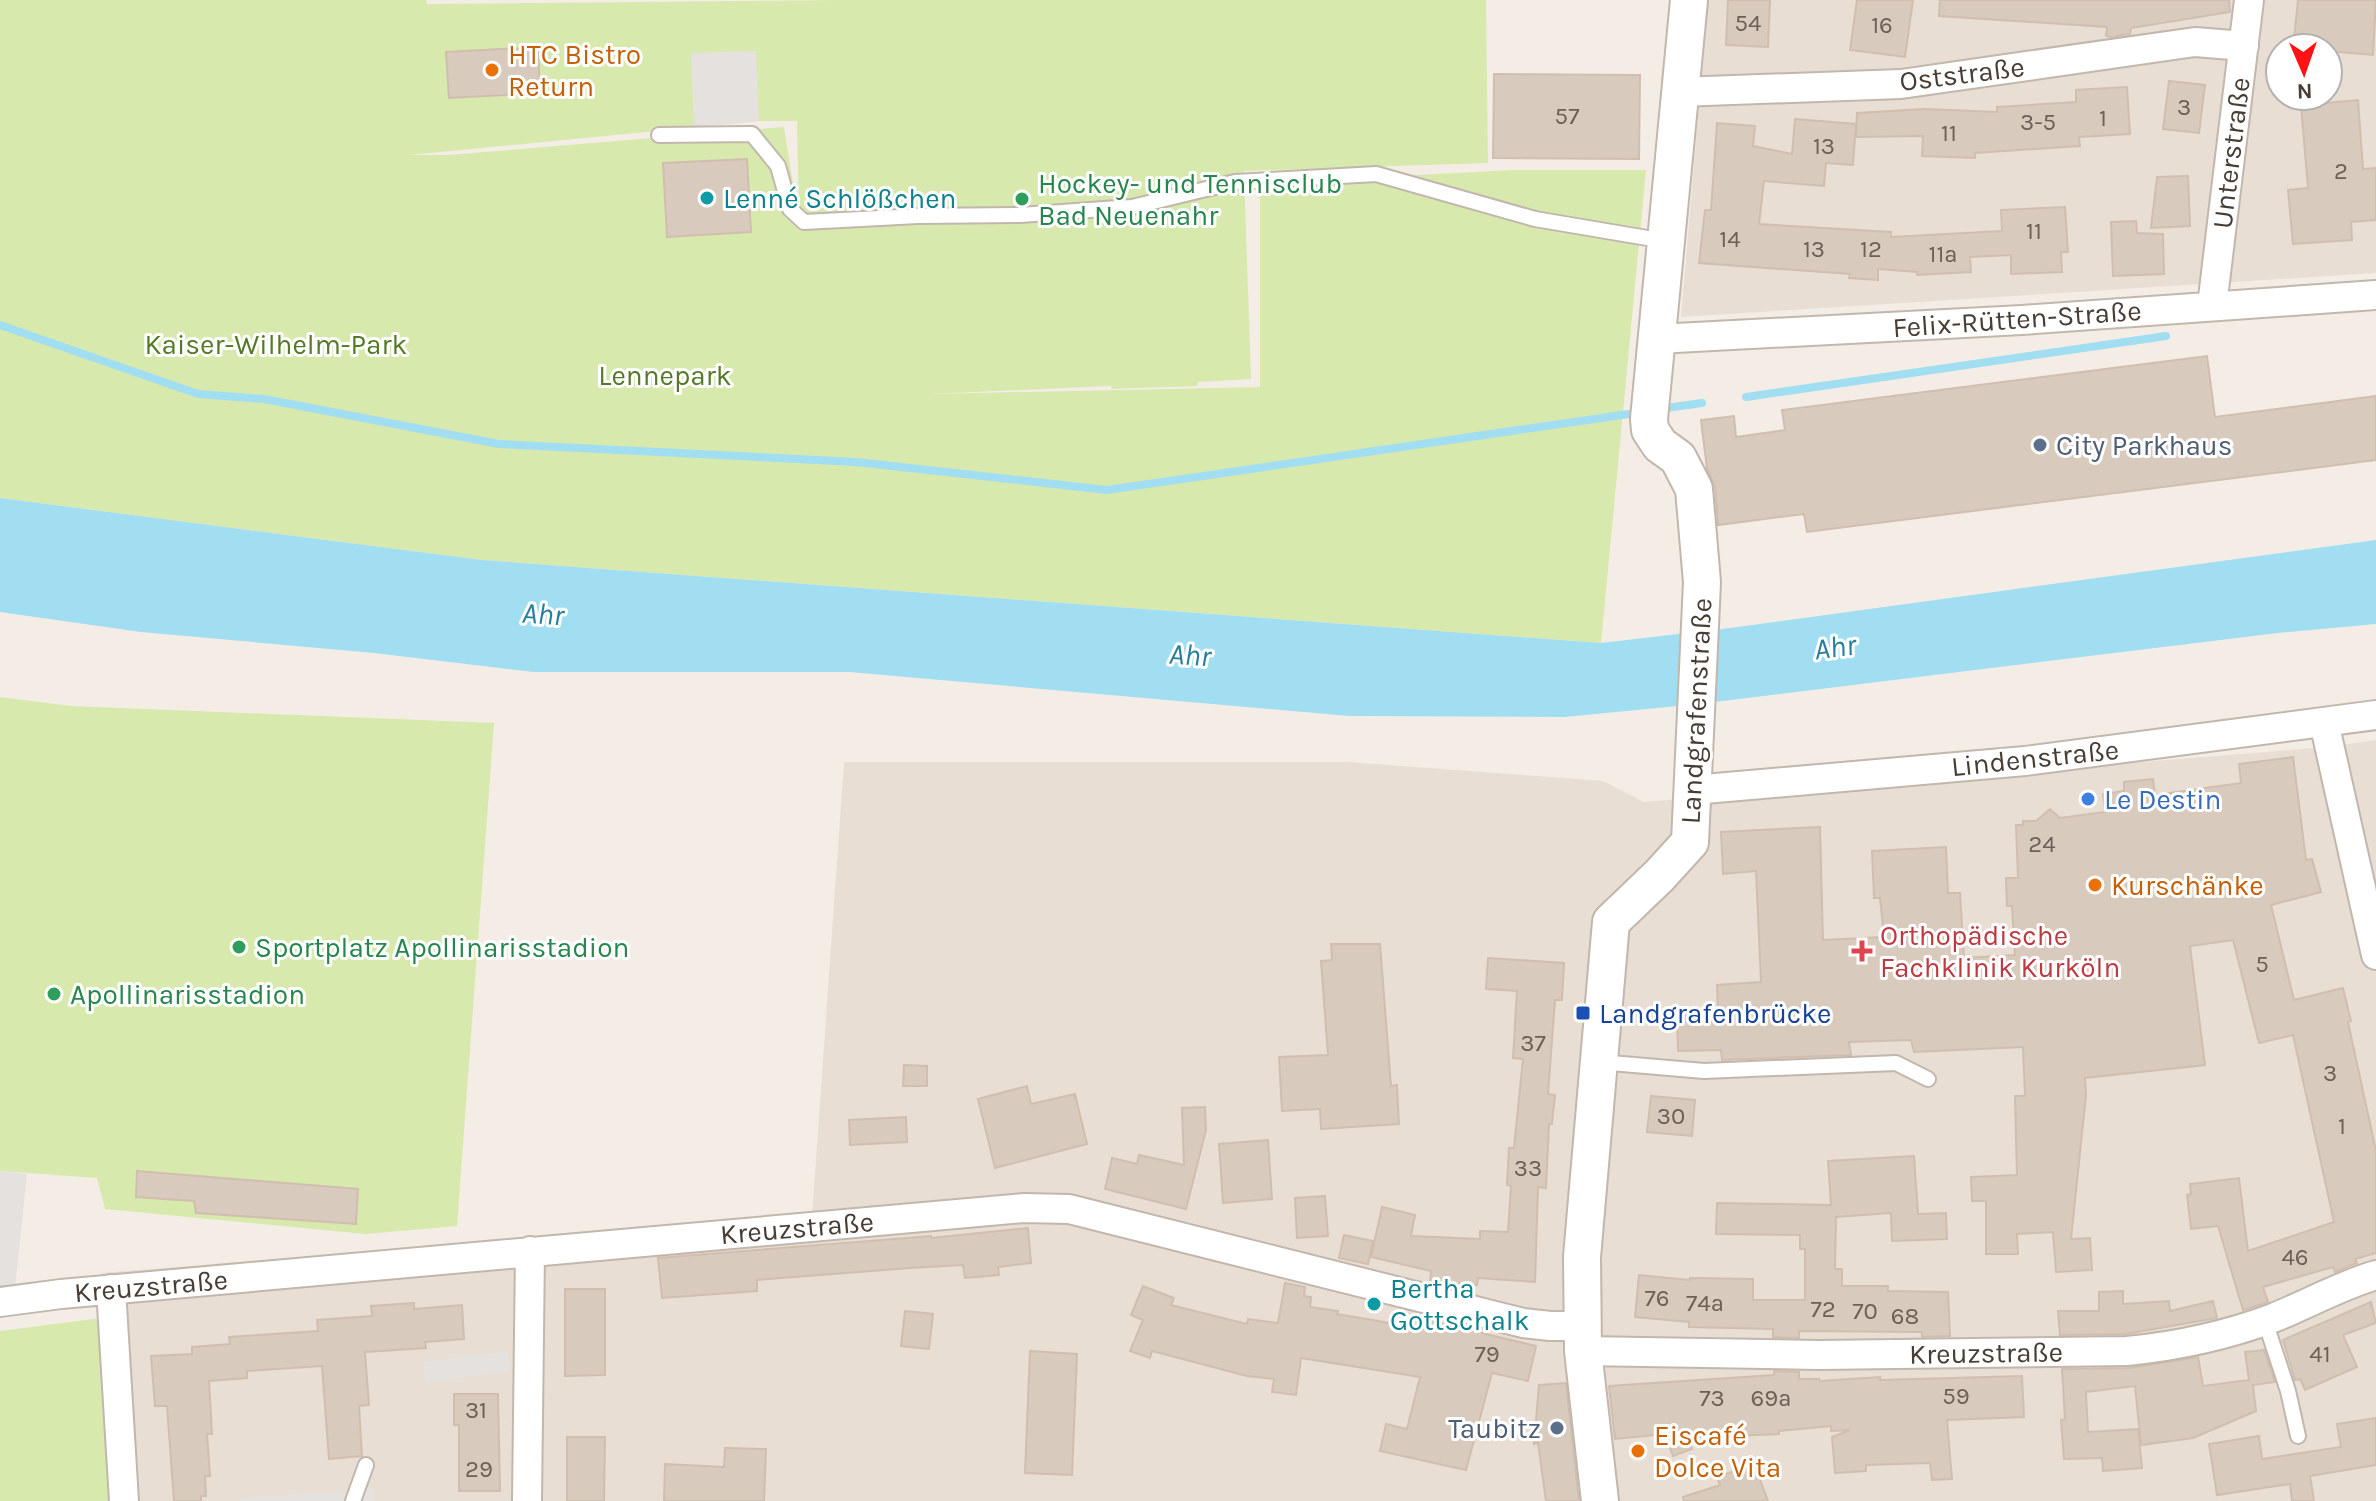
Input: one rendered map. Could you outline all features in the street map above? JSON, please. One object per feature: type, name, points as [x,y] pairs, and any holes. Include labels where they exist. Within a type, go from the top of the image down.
[{"type":"street","name":"Landgrafenstraße","points":[[1600,1501],[1582,1338],[1582,1257],[1611,922],[1690,842],[1702,582],[1694,489],[1678,458],[1660,445],[1650,430],[1649,412],[1689,0]]},
{"type":"street","name":"Unterstraße","points":[[2212,306],[2249,0]]},
{"type":"street","name":"Oststraße","points":[[1679,92],[1901,84],[2195,42],[2244,46]]},
{"type":"street","name":"Felix-Rütten-Straße","points":[[1657,339],[2022,320],[2376,295]]},
{"type":"street","name":"Lindenstraße","points":[[1693,790],[2025,761],[2376,715]]},
{"type":"street","points":[[2324,722],[2376,955]]},
{"type":"street","name":"Kreuzstraße","points":[[0,1302],[111,1289],[1024,1208],[1069,1209],[1523,1323],[1550,1326],[1582,1338],[1819,1355],[2127,1351],[2178,1346],[2265,1321],[2346,1284],[2376,1275]]},
{"type":"street","points":[[527,1501],[530,1251]]},
{"type":"street","points":[[111,1289],[124,1501]]},
{"type":"lane","points":[[659,135],[752,134],[778,166],[790,209],[804,222],[1020,215],[1132,207],[1235,182],[1376,174],[1535,219],[1666,242]]},
{"type":"lane","points":[[1598,1062],[1704,1071],[1896,1063],[1928,1079]]},
{"type":"lane","points":[[2265,1321],[2288,1391],[2298,1436]]},
{"type":"lane","points":[[353,1501],[366,1465]]},
{"type":"shaded area","points":[[1708,0],[2376,0],[2376,273],[1681,317]]},
{"type":"shaded area","points":[[756,51],[759,121],[694,127],[691,53]]},
{"type":"shaded area","points":[[2376,740],[2376,1501],[116,1501],[101,1318],[101,1273],[812,1217],[844,762],[1348,762],[1603,781],[1644,802],[2327,747]]},
{"type":"shaded area","points":[[0,1171],[27,1174],[15,1289],[0,1290]]},
{"type":"shaded area","points":[[508,1351],[510,1371],[425,1382],[423,1362]]},
{"type":"shaded area","points":[[374,1489],[375,1501],[241,1501],[240,1498]]},
{"type":"green space","points":[[0,0],[426,0],[427,4],[843,0],[1486,0],[1488,163],[1244,171],[1251,379],[1198,382],[1197,386],[1112,389],[1111,386],[929,394],[1260,387],[1260,183],[1514,170],[1646,170],[1601,643],[482,560],[0,498]],"holes":[[[759,121],[797,121],[799,221],[784,127],[449,155],[409,155]]]},
{"type":"green space","name":"Sportplatz Apollinarisstadion","points":[[0,697],[71,706],[494,723],[457,1226],[365,1234],[105,1209],[97,1178],[0,1171]]},
{"type":"green space","points":[[101,1318],[116,1501],[0,1501],[0,1331]]},
{"type":"water","name":"Ahr","points":[[0,498],[482,560],[1601,643],[2376,540],[2376,624],[1565,717],[1349,716],[849,672],[534,672],[374,653],[141,632],[0,612]]},
{"type":"building","points":[[1728,0],[1770,0],[1768,47],[1726,45]]},
{"type":"building","points":[[1857,0],[1913,0],[1905,57],[1850,50]]},
{"type":"building","points":[[1940,0],[2229,0],[2230,12],[2131,28],[2130,34],[2112,37],[2106,36],[2107,27],[1939,16]]},
{"type":"building","points":[[2298,0],[2376,0],[2373,55],[2344,52],[2344,32],[2295,32]]},
{"type":"building","points":[[538,47],[540,93],[449,98],[446,52]]},
{"type":"building","points":[[1494,74],[1640,75],[1639,159],[1493,158]]},
{"type":"building","points":[[2169,81],[2205,85],[2199,133],[2163,129]]},
{"type":"building","points":[[2127,87],[2130,134],[2079,137],[2080,146],[1975,153],[1975,158],[1922,156],[1923,136],[1856,137],[1857,113],[1924,109],[1997,112],[1997,107],[2076,102],[2076,90]]},
{"type":"building","points":[[2358,100],[2363,169],[2376,168],[2376,220],[2351,222],[2352,240],[2293,244],[2288,190],[2308,188],[2302,112],[2344,112],[2344,101]]},
{"type":"building","points":[[1795,119],[1856,124],[1853,165],[1826,163],[1824,186],[1764,181],[1759,224],[1891,232],[1891,237],[2002,231],[2001,210],[2065,207],[2068,252],[2061,252],[2062,272],[2011,274],[2011,255],[1970,257],[1971,272],[1917,275],[1917,272],[1878,269],[1878,280],[1849,278],[1850,274],[1699,263],[1705,210],[1711,210],[1717,123],[1755,126],[1753,146],[1792,154]]},
{"type":"building","name":"Lenné Schlößchen","points":[[747,159],[751,232],[667,237],[663,163]]},
{"type":"building","points":[[2188,176],[2190,226],[2151,228],[2157,177]]},
{"type":"building","points":[[2136,221],[2137,233],[2163,234],[2164,274],[2113,276],[2111,222]]},
{"type":"building","name":"City Parkhaus","points":[[2207,356],[2215,417],[2376,396],[2376,460],[1807,532],[1804,514],[1718,525],[1715,487],[1707,469],[1701,420],[1734,416],[1736,437],[1785,430],[1782,410]]},
{"type":"building","points":[[2293,757],[2306,860],[2312,859],[2321,892],[2271,905],[2294,1000],[2343,988],[2351,1021],[2348,1022],[2376,1151],[2376,1253],[2355,1259],[2357,1263],[2335,1272],[2333,1267],[2263,1287],[2268,1302],[2243,1310],[2218,1226],[2191,1229],[2187,1195],[2191,1194],[2190,1184],[2239,1178],[2248,1251],[2334,1222],[2293,1035],[2259,1043],[2233,940],[2190,946],[2205,1065],[2085,1078],[2086,1095],[2071,1239],[2090,1238],[2092,1270],[2056,1272],[2053,1232],[2017,1234],[2018,1254],[1986,1254],[1986,1201],[1972,1201],[1971,1177],[2017,1175],[2015,1096],[2025,1096],[2023,1047],[1914,1052],[1911,1040],[1849,1042],[1851,1055],[1722,1060],[1721,1050],[1678,1051],[1677,1012],[1718,1010],[1717,985],[1761,982],[1756,871],[1723,874],[1721,832],[1820,827],[1823,940],[1884,937],[1880,898],[1874,898],[1872,851],[1946,847],[1948,893],[1960,893],[1964,958],[2015,955],[2012,906],[2007,906],[2006,878],[2018,878],[2016,825],[2023,825],[2023,821],[2036,821],[2050,809],[2060,818],[2105,812],[2103,794],[2124,791],[2124,782],[2153,779],[2155,795],[2241,783],[2239,764]]},
{"type":"building","points":[[1331,944],[1380,944],[1391,1086],[1397,1085],[1399,1124],[1321,1129],[1320,1109],[1282,1111],[1279,1057],[1328,1055],[1321,961],[1332,960]]},
{"type":"building","points":[[1488,958],[1564,963],[1562,1000],[1555,1000],[1548,1094],[1555,1095],[1552,1124],[1549,1124],[1546,1188],[1538,1187],[1535,1282],[1478,1278],[1477,1285],[1430,1282],[1431,1271],[1371,1257],[1382,1207],[1415,1215],[1411,1236],[1480,1239],[1480,1231],[1508,1232],[1511,1186],[1507,1185],[1509,1148],[1514,1148],[1523,1059],[1513,1058],[1517,991],[1486,989]]},
{"type":"building","points":[[904,1065],[927,1066],[927,1086],[903,1086]]},
{"type":"building","points":[[1027,1086],[1031,1104],[1075,1094],[1087,1144],[995,1168],[978,1099]]},
{"type":"building","points":[[1651,1096],[1695,1100],[1692,1136],[1647,1132]]},
{"type":"building","points":[[1205,1107],[1206,1130],[1186,1209],[1105,1189],[1112,1158],[1137,1164],[1139,1155],[1184,1165],[1182,1108]]},
{"type":"building","points":[[906,1117],[907,1142],[850,1145],[849,1120]]},
{"type":"building","points":[[1268,1140],[1272,1199],[1223,1203],[1219,1144]]},
{"type":"building","points":[[1914,1156],[1918,1214],[1946,1213],[1947,1239],[1892,1241],[1891,1213],[1836,1217],[1835,1269],[1842,1269],[1842,1286],[1888,1286],[1888,1291],[1948,1292],[1950,1336],[1922,1337],[1922,1332],[1799,1331],[1799,1338],[1773,1337],[1773,1329],[1689,1327],[1689,1322],[1635,1317],[1639,1275],[1690,1280],[1753,1279],[1753,1300],[1805,1300],[1805,1249],[1800,1249],[1800,1235],[1716,1234],[1717,1203],[1831,1205],[1828,1161]]},
{"type":"building","points":[[137,1171],[358,1189],[356,1224],[196,1213],[194,1201],[136,1197]]},
{"type":"building","points":[[1325,1196],[1328,1236],[1297,1238],[1295,1198]]},
{"type":"building","points":[[1028,1228],[1031,1263],[998,1267],[999,1275],[965,1278],[963,1265],[910,1268],[757,1280],[757,1291],[662,1298],[658,1258]]},
{"type":"building","points":[[1344,1235],[1373,1241],[1368,1264],[1339,1258]]},
{"type":"building","points":[[1285,1283],[1305,1287],[1304,1296],[1311,1297],[1310,1307],[1338,1311],[1337,1314],[1425,1329],[1427,1320],[1536,1346],[1528,1381],[1492,1373],[1466,1470],[1380,1451],[1386,1424],[1407,1429],[1420,1377],[1301,1358],[1296,1395],[1272,1392],[1274,1379],[1247,1376],[1152,1351],[1150,1358],[1130,1351],[1143,1320],[1131,1315],[1143,1286],[1174,1298],[1171,1305],[1247,1324],[1248,1319],[1278,1323]]},
{"type":"building","points":[[565,1289],[605,1289],[605,1375],[565,1376]]},
{"type":"building","points":[[2123,1291],[2123,1304],[2169,1301],[2170,1311],[2213,1301],[2217,1318],[2126,1334],[2060,1335],[2058,1311],[2099,1311],[2099,1292]]},
{"type":"building","points":[[2371,1302],[2376,1323],[2343,1335],[2357,1367],[2305,1390],[2300,1379],[2295,1380],[2283,1340]]},
{"type":"building","points":[[414,1303],[414,1309],[462,1305],[464,1339],[425,1342],[426,1348],[365,1352],[369,1405],[359,1406],[362,1456],[329,1459],[322,1366],[247,1371],[247,1378],[209,1381],[212,1434],[207,1434],[210,1476],[205,1476],[206,1496],[201,1496],[201,1501],[174,1501],[167,1406],[155,1406],[151,1356],[192,1354],[192,1347],[230,1344],[229,1337],[318,1331],[317,1320],[372,1316],[371,1306]]},
{"type":"building","points":[[905,1311],[933,1314],[929,1349],[901,1346]]},
{"type":"building","points":[[2264,1350],[2275,1382],[2253,1385],[2256,1411],[2193,1438],[2141,1445],[2135,1386],[2086,1392],[2088,1432],[2138,1429],[2142,1468],[2103,1471],[2102,1458],[2064,1459],[2062,1369],[2129,1368],[2198,1357],[2203,1386],[2249,1380],[2245,1352]]},
{"type":"building","points":[[1030,1351],[1077,1354],[1072,1475],[1025,1473]]},
{"type":"building","points":[[1774,1371],[1799,1372],[1799,1379],[1820,1381],[1880,1377],[1880,1380],[2022,1376],[2024,1417],[1947,1420],[1952,1479],[1932,1480],[1930,1463],[1866,1465],[1866,1471],[1835,1473],[1832,1437],[1850,1430],[1831,1431],[1831,1426],[1779,1431],[1779,1434],[1687,1438],[1692,1449],[1673,1456],[1665,1434],[1615,1439],[1609,1386],[1774,1375]]},
{"type":"building","points":[[1566,1383],[1579,1501],[1546,1501],[1538,1443],[1534,1444],[1539,1385]]},
{"type":"building","points":[[454,1394],[498,1394],[500,1491],[459,1491],[459,1425],[454,1425]]},
{"type":"building","points":[[2376,1418],[2376,1465],[2310,1476],[2314,1501],[2292,1501],[2290,1484],[2217,1495],[2209,1444],[2259,1436],[2262,1459],[2341,1447],[2337,1424]]},
{"type":"building","points":[[567,1437],[605,1437],[604,1501],[567,1501]]},
{"type":"building","points":[[725,1448],[766,1449],[764,1501],[664,1501],[665,1464],[724,1467]]},
{"type":"building","points":[[1754,1464],[1768,1501],[1684,1501],[1683,1497],[1720,1485],[1717,1477]]},
{"type":"waterway","points":[[0,325],[198,394],[264,399],[499,444],[856,462],[1107,490],[1642,412]]},
{"type":"waterway","points":[[1746,397],[2166,336]]},
{"type":"waterway","points":[[1659,409],[1702,403]]},
{"type":"place","name":"HTC Bistro Return","points":[[492,70]]},
{"type":"place","name":"Lenné Schlößchen","points":[[707,198]]},
{"type":"place","name":"Hockey- und Tennisclub Bad Neuenahr","points":[[1022,199]]},
{"type":"place","name":"City Parkhaus","points":[[2040,445]]},
{"type":"place","name":"Le Destin","points":[[2088,799]]},
{"type":"place","name":"Kurschänke","points":[[2095,885]]},
{"type":"place","name":"Sportplatz Apollinarisstadion","points":[[239,947]]},
{"type":"place","name":"Orthopädische Fachklinik Kurköln","points":[[1862,951]]},
{"type":"place","name":"Apollinarisstadion","points":[[54,994]]},
{"type":"place","name":"Landgrafenbrücke","points":[[1583,1013]]},
{"type":"place","name":"Bertha Gottschalk","points":[[1374,1304]]},
{"type":"place","name":"Taubitz","points":[[1557,1428]]},
{"type":"place","name":"Eiscafé Dolce Vita","points":[[1638,1451]]},
{"type":"park label","name":"Kaiser-Wilhelm-Park","points":[[276,344]]},
{"type":"park label","name":"Lennepark","points":[[665,375]]}]
